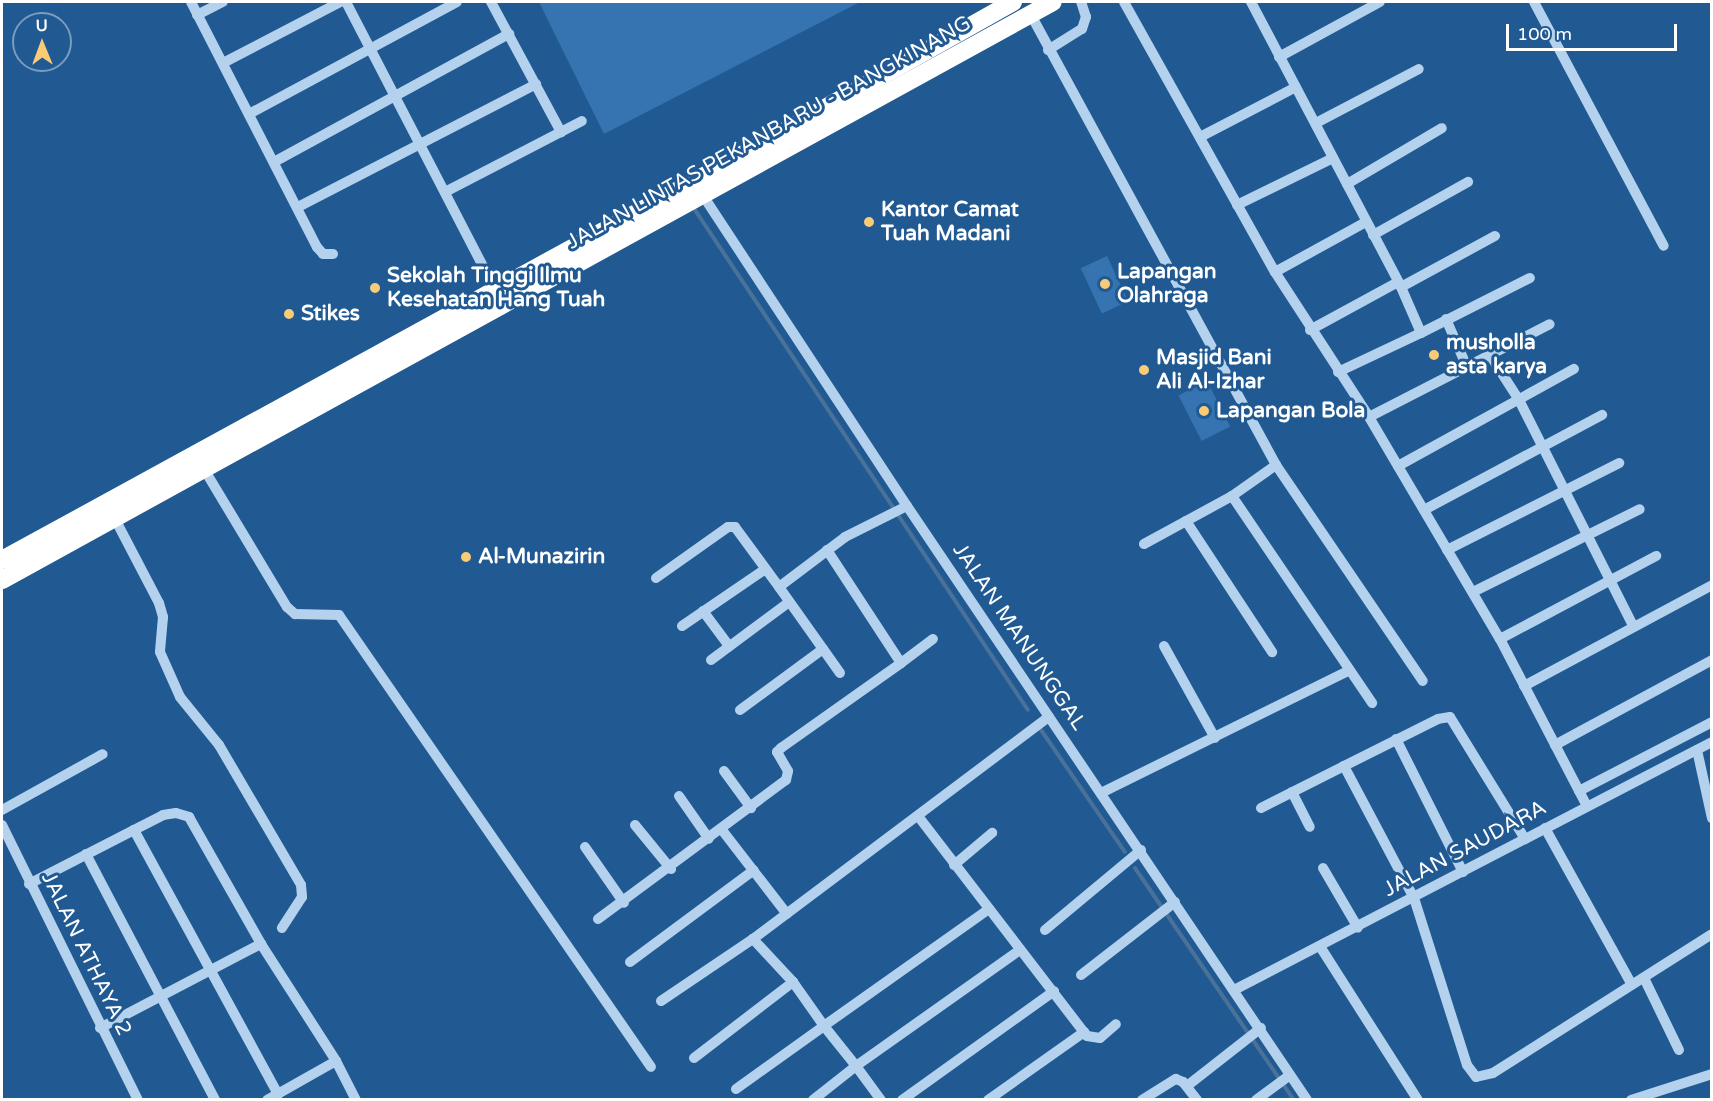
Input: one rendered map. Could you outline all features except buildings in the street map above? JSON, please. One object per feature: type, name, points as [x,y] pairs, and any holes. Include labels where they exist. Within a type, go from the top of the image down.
[{"type":"highway","name":"JALAN LINTAS PEKANBARU - BANGKINANG","points":[[864,97],[1013,2]]},
{"type":"highway","name":"JALAN LINTAS PEKANBARU - BANGKINANG","points":[[2,560],[494,288],[707,175],[1053,2]]},
{"type":"highway","name":"JALAN LINTAS PEKANBARU - BANGKINANG","points":[[2,580],[702,194],[836,112]]},
{"type":"street","points":[[190,2],[224,63],[317,247],[323,254],[333,254]]},
{"type":"street","points":[[197,15],[223,2]]},
{"type":"street","points":[[224,63],[340,2]]},
{"type":"street","points":[[346,2],[494,288]]},
{"type":"street","points":[[249,114],[457,2]]},
{"type":"street","points":[[491,2],[561,132]]},
{"type":"street","points":[[1048,50],[1082,29],[1086,17],[1081,2]]},
{"type":"street","points":[[1124,2],[1275,272],[1310,330],[1369,417],[1473,592],[1586,804]]},
{"type":"street","points":[[1251,2],[1400,285],[1421,333]]},
{"type":"street","points":[[1280,57],[1380,2]]},
{"type":"street","points":[[1534,2],[1664,246]]},
{"type":"street","points":[[1030,15],[1276,465],[1423,681]]},
{"type":"street","points":[[274,162],[509,34]]},
{"type":"street","points":[[1316,123],[1419,69]]},
{"type":"street","points":[[297,207],[419,142],[536,84]]},
{"type":"street","points":[[1200,137],[1296,87]]},
{"type":"street","points":[[445,192],[582,121]]},
{"type":"street","points":[[1347,184],[1442,128]]},
{"type":"street","points":[[1237,205],[1333,158]]},
{"type":"street","points":[[1373,236],[1468,182]]},
{"type":"street","name":"JALAN MANUNGGAL","points":[[702,194],[907,506],[1236,989],[1307,1100]]},
{"type":"street","points":[[1275,272],[1366,222]]},
{"type":"street","points":[[1310,330],[1495,236]]},
{"type":"street","points":[[1338,372],[1530,278]]},
{"type":"street","points":[[1446,319],[1467,367]]},
{"type":"street","points":[[1369,417],[1550,324]]},
{"type":"street","points":[[1490,356],[1519,400],[1567,489],[1588,537],[1634,626]]},
{"type":"street","points":[[1398,466],[1574,369]]},
{"type":"street","points":[[1424,510],[1602,415]]},
{"type":"street","points":[[1447,550],[1619,463]]},
{"type":"street","points":[[1144,544],[1232,496],[1276,465]]},
{"type":"street","points":[[204,469],[287,607],[295,614],[339,615],[651,1067]]},
{"type":"street","points":[[1232,496],[1372,703]]},
{"type":"street","points":[[779,587],[844,537],[907,506]]},
{"type":"street","points":[[1473,592],[1588,537],[1640,509]]},
{"type":"street","points":[[114,517],[159,603],[163,617],[160,652],[180,697],[219,745],[301,885],[302,897],[282,928]]},
{"type":"street","points":[[1186,521],[1272,652]]},
{"type":"street","points":[[656,578],[728,526],[735,527],[840,673]]},
{"type":"street","points":[[827,550],[901,663]]},
{"type":"street","points":[[1500,639],[1612,583],[1656,556]]},
{"type":"street","points":[[682,626],[764,570]]},
{"type":"street","points":[[1524,686],[1712,585]]},
{"type":"street","points":[[711,660],[789,602]]},
{"type":"street","points":[[703,611],[729,646]]},
{"type":"street","points":[[598,919],[624,903],[786,780],[788,771],[777,752],[781,748],[933,639]]},
{"type":"street","points":[[1164,646],[1215,738]]},
{"type":"street","points":[[740,710],[824,649]]},
{"type":"street","points":[[1555,745],[1712,660]]},
{"type":"street","points":[[1102,792],[1350,670]]},
{"type":"street","points":[[661,1001],[753,939],[1049,717]]},
{"type":"street","points":[[1261,808],[1438,718],[1450,717],[1525,839]]},
{"type":"street","points":[[1580,791],[1712,722]]},
{"type":"street","points":[[1396,740],[1463,872]]},
{"type":"street","name":"JALAN SAUDARA","points":[[1236,989],[1321,948],[1586,804],[1712,742]]},
{"type":"street","points":[[1697,750],[1712,818]]},
{"type":"street","points":[[2,810],[103,754]]},
{"type":"street","points":[[1344,766],[1414,898],[1467,1065],[1476,1077],[1493,1073],[1712,934]]},
{"type":"street","points":[[724,771],[751,808]]},
{"type":"street","points":[[1292,792],[1310,827]]},
{"type":"street","points":[[679,796],[710,839]]},
{"type":"street","points":[[29,884],[163,815],[177,813],[189,817],[261,944],[336,1061],[356,1100]]},
{"type":"street","points":[[918,816],[1084,1032],[1091,1039],[1100,1038],[1116,1024]]},
{"type":"street","name":"JALAN ATHAYA 2","points":[[2,825],[100,1028],[138,1100]]},
{"type":"street","points":[[635,825],[671,868]]},
{"type":"street","points":[[1545,828],[1632,985]]},
{"type":"street","points":[[134,830],[211,970],[285,1094]]},
{"type":"street","points":[[722,830],[787,914]]},
{"type":"street","points":[[954,865],[992,833]]},
{"type":"street","points":[[585,847],[624,903]]},
{"type":"street","points":[[1045,930],[1141,850]]},
{"type":"street","points":[[87,854],[164,998],[215,1100]]},
{"type":"street","points":[[1323,868],[1358,928]]},
{"type":"street","points":[[630,962],[754,870]]},
{"type":"street","points":[[1081,975],[1175,902]]},
{"type":"street","points":[[736,1089],[989,909]]},
{"type":"street","points":[[753,939],[793,982],[881,1100]]},
{"type":"street","points":[[100,1028],[164,998],[261,944]]},
{"type":"street","points":[[1321,948],[1418,1100]]},
{"type":"street","points":[[813,1100],[856,1066],[1020,950]]},
{"type":"street","points":[[1644,978],[1679,1050]]},
{"type":"street","points":[[694,1058],[793,982]]},
{"type":"street","points":[[902,1100],[1054,991]]},
{"type":"street","points":[[1186,1086],[1261,1028]]},
{"type":"street","points":[[988,1100],[1084,1032]]},
{"type":"street","points":[[267,1100],[285,1094],[336,1061]]},
{"type":"street","points":[[1631,1100],[1712,1074]]},
{"type":"street","points":[[1256,1100],[1290,1075]]},
{"type":"street","points":[[1143,1100],[1169,1080],[1176,1079],[1186,1086],[1197,1100]]},
{"type":"shaded area","points":[[539,2],[860,2],[604,134]]},
{"type":"shaded area","name":"Lapangan Olahraga","points":[[1107,256],[1128,301],[1102,314],[1081,268]]},
{"type":"shaded area","name":"Lapangan Bola","points":[[1207,381],[1230,426],[1202,441],[1178,396]]},
{"type":"waterway","points":[[693,207],[1028,710]]},
{"type":"waterway","points":[[1041,730],[1125,852]]},
{"type":"waterway","points":[[1135,868],[1294,1100]]},
{"type":"place","name":"Kantor Camat Tuah Madani","points":[[869,222]]},
{"type":"place","name":"Lapangan Olahraga","points":[[1105,284]]},
{"type":"place","name":"Sekolah Tinggi Ilmu Kesehatan Hang Tuah","points":[[375,288]]},
{"type":"place","name":"Stikes","points":[[289,314]]},
{"type":"place","name":"musholla asta karya","points":[[1434,355]]},
{"type":"place","name":"Masjid Bani Ali Al-Izhar","points":[[1144,370]]},
{"type":"place","name":"Lapangan Bola","points":[[1204,411]]},
{"type":"place","name":"Al-Munazirin","points":[[466,557]]}]
